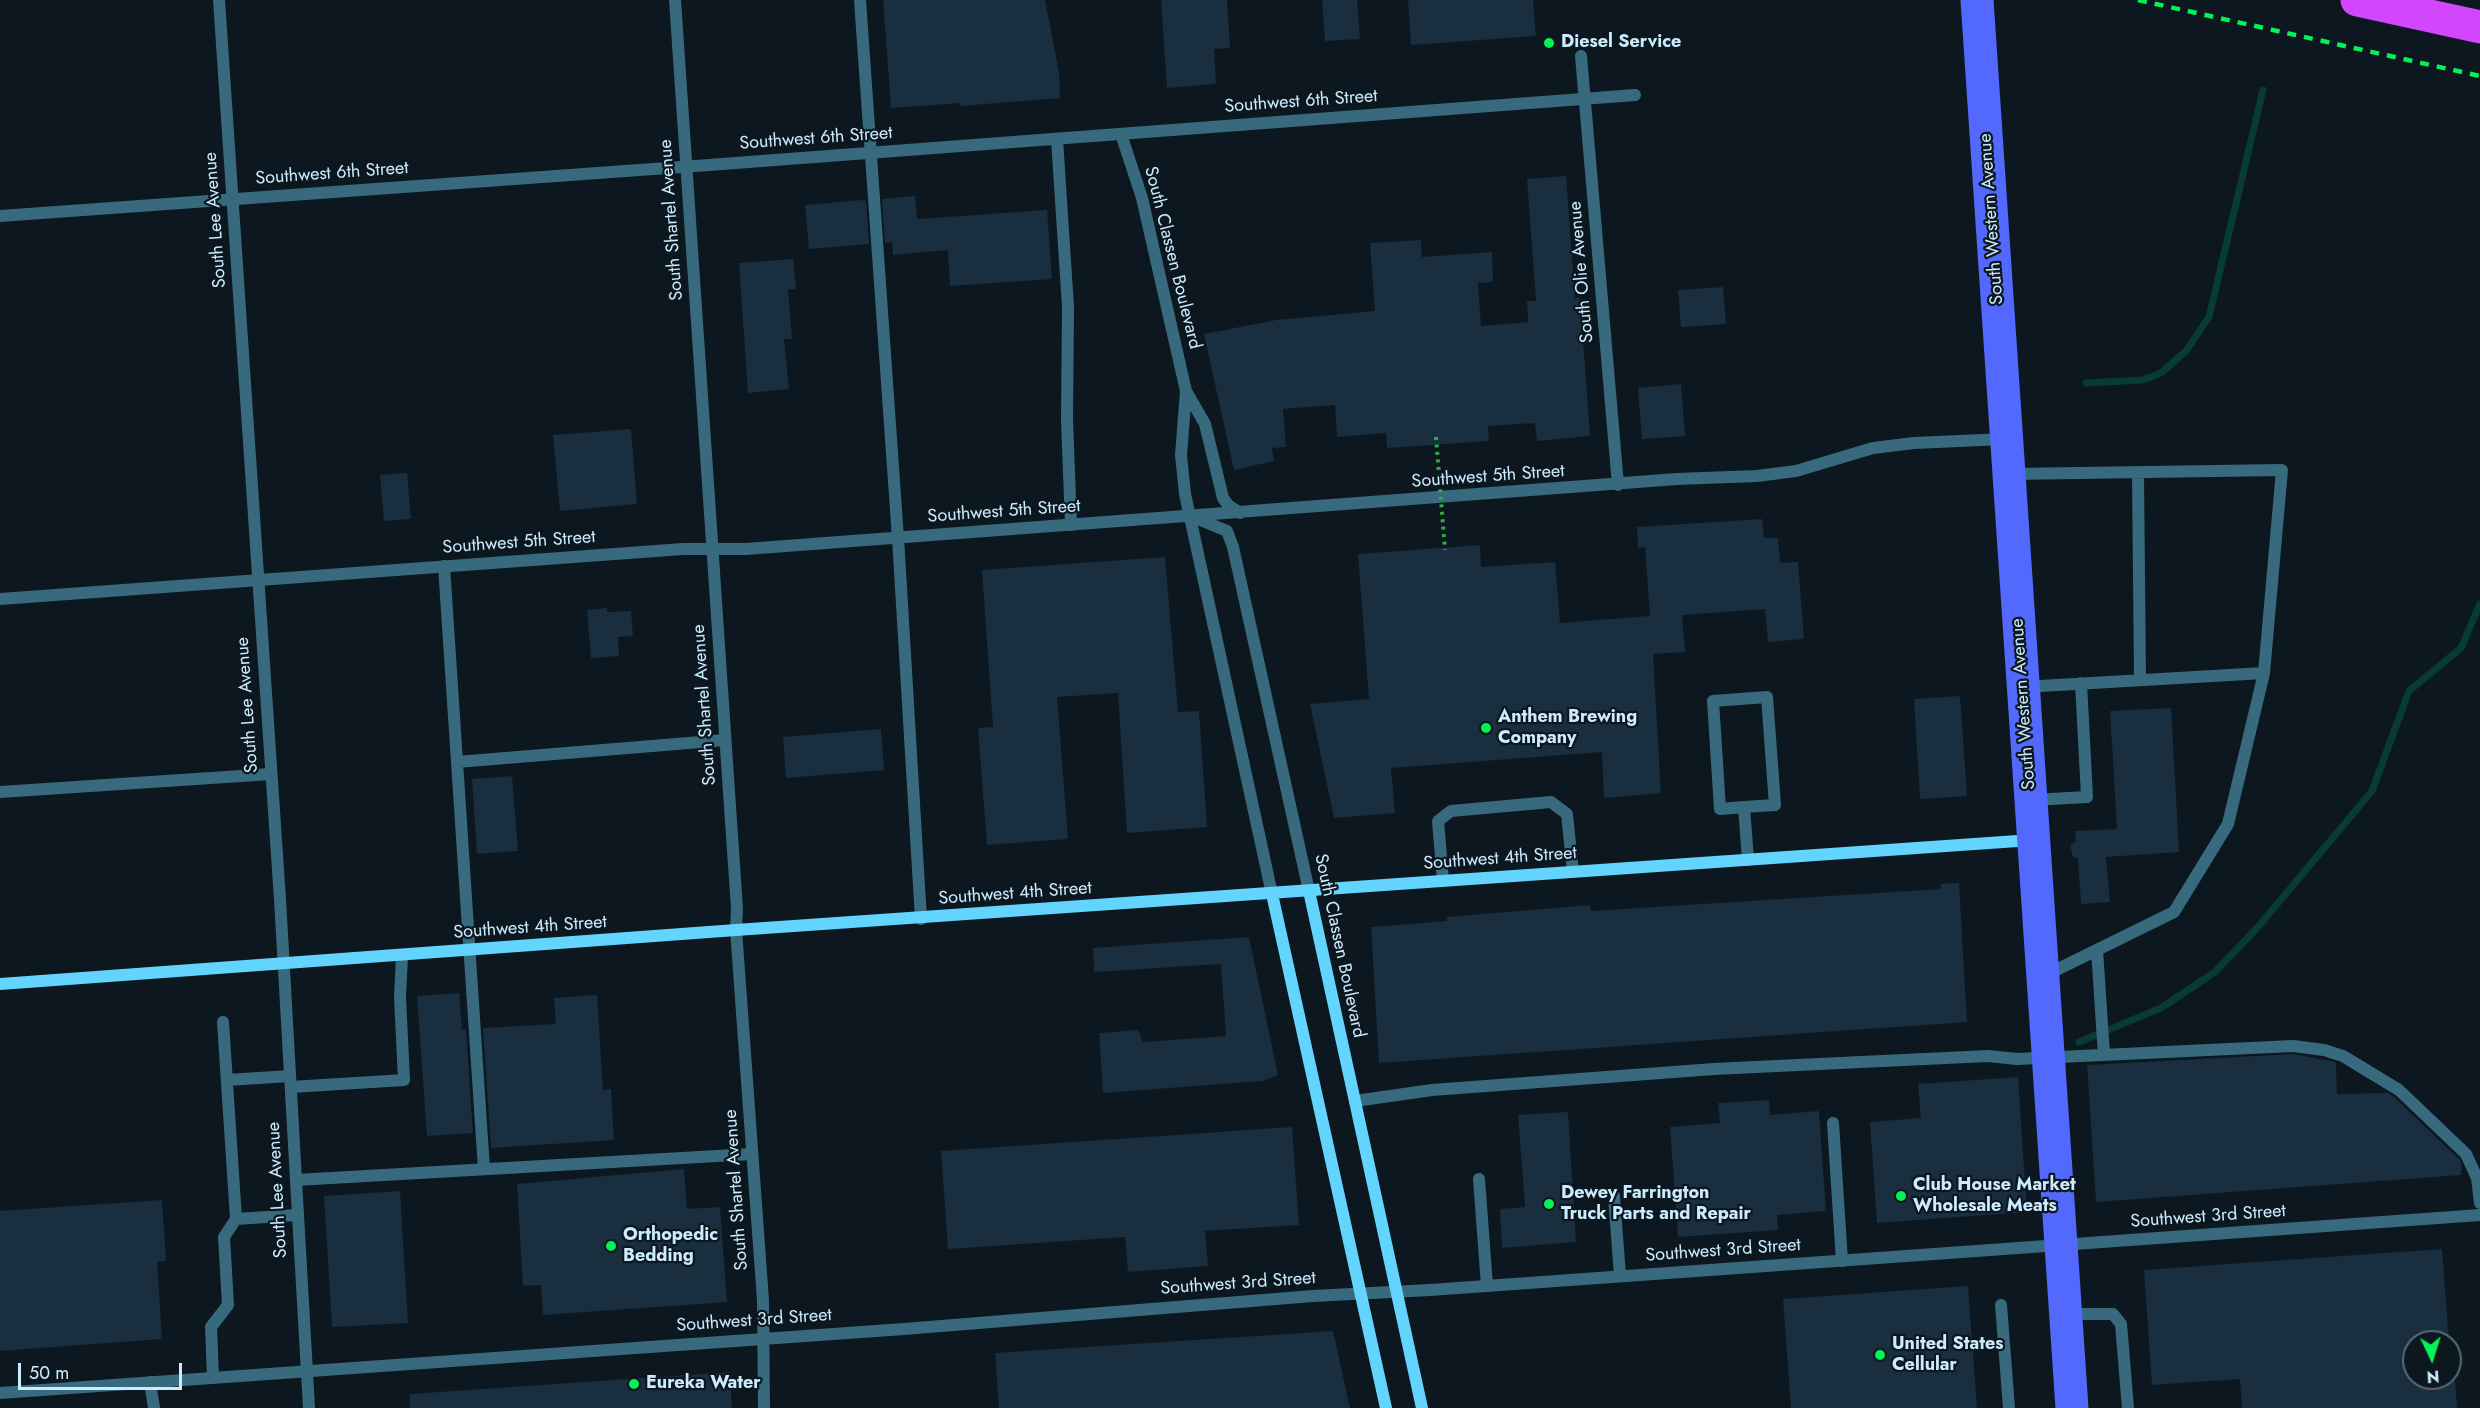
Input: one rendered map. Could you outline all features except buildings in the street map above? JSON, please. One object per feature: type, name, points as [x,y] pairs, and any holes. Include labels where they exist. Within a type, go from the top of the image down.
[{"type":"highway","points":[[2356,0],[2480,27]]},
{"type":"main road","name":"South Western Avenue","points":[[1977,0],[2072,1408]]},
{"type":"main road","name":"Southwest 4th Street","points":[[0,984],[736,930],[921,919],[2033,840]]},
{"type":"main road","name":"South Classen Boulevard","points":[[1309,891],[1422,1408]]},
{"type":"main road","name":"South Classen Boulevard","points":[[1272,894],[1386,1408]]},
{"type":"street","name":"South Lee Avenue","points":[[219,0],[284,964],[309,1408]]},
{"type":"street","name":"South Shartel Avenue","points":[[675,0],[762,1300],[764,1408]]},
{"type":"street","points":[[860,0],[898,538],[921,919]]},
{"type":"street","name":"South Olie Avenue","points":[[1581,56],[1618,485]]},
{"type":"street","name":"Southwest 6th Street","points":[[0,216],[1635,95]]},
{"type":"street","name":"South Classen Boulevard","points":[[1121,134],[1142,198],[1186,391],[1182,468],[1190,517],[1272,894]]},
{"type":"street","points":[[1057,139],[1068,307],[1067,420],[1071,525]]},
{"type":"street","name":"South Classen Boulevard","points":[[1186,391],[1205,423],[1223,498],[1228,505],[1240,513]]},
{"type":"street","name":"Southwest 5th Street","points":[[0,599],[683,549],[746,549],[1757,476],[1796,471],[1873,448],[1914,443],[2007,440]]},
{"type":"street","points":[[2009,474],[2282,470],[2264,673],[2228,824],[2174,912],[2042,976]]},
{"type":"street","points":[[2138,473],[2140,679]]},
{"type":"street","name":"South Classen Boulevard","points":[[1190,517],[1213,523],[1227,531],[1233,547],[1309,891]]},
{"type":"street","points":[[444,566],[484,1169]]},
{"type":"street","points":[[2023,687],[2264,673]]},
{"type":"street","points":[[2031,800],[2087,797],[2081,683]]},
{"type":"street","points":[[1767,697],[1775,805],[1744,807],[1720,809],[1713,701],[1767,697]]},
{"type":"street","points":[[457,762],[725,740]]},
{"type":"street","points":[[0,792],[271,774]]},
{"type":"street","points":[[1443,881],[1438,821],[1451,811],[1551,802],[1567,814],[1573,872]]},
{"type":"street","points":[[1744,807],[1748,860]]},
{"type":"street","points":[[2097,950],[2104,1055]]},
{"type":"street","points":[[227,1080],[290,1082],[404,1080],[400,997],[402,956]]},
{"type":"street","points":[[213,1377],[211,1327],[228,1305],[224,1237],[236,1219],[223,1022]]},
{"type":"street","points":[[1355,1101],[1443,1089],[1680,1071],[1988,1056],[2017,1059],[2048,1058],[2285,1046],[2324,1050],[2343,1056],[2399,1090],[2466,1154],[2477,1178],[2480,1203]]},
{"type":"street","points":[[1833,1123],[1842,1261]]},
{"type":"street","points":[[296,1180],[752,1154]]},
{"type":"street","points":[[1479,1179],[1487,1286]]},
{"type":"street","points":[[1614,1196],[1620,1276]]},
{"type":"street","points":[[236,1219],[297,1215]]},
{"type":"street","name":"Southwest 3rd Street","points":[[0,1393],[2480,1215]]},
{"type":"street","points":[[2001,1305],[2009,1408]]},
{"type":"street","points":[[2066,1314],[2113,1314],[2121,1324],[2128,1408]]},
{"type":"street","points":[[150,1382],[154,1408]]},
{"type":"path","points":[[1436,437],[1445,550]]},
{"type":"waterway","points":[[2086,383],[2143,380],[2161,373],[2186,351],[2209,317],[2263,90]]},
{"type":"waterway","points":[[2079,1042],[2161,1008],[2215,972],[2258,927],[2372,791],[2409,691],[2461,648],[2480,604]]},
{"type":"railway","points":[[2138,0],[2480,76]]},
{"type":"place","name":"Diesel Service","points":[[1549,43]]},
{"type":"place","name":"Anthem Brewing Company","points":[[1486,728]]},
{"type":"place","name":"Club House Market Wholesale Meats","points":[[1901,1196]]},
{"type":"place","name":"Dewey Farrington Truck Parts and Repair","points":[[1549,1204]]},
{"type":"place","name":"Orthopedic Bedding","points":[[611,1246]]},
{"type":"place","name":"United States Cellular","points":[[1880,1355]]},
{"type":"place","name":"Eureka Water","points":[[634,1384]]}]
